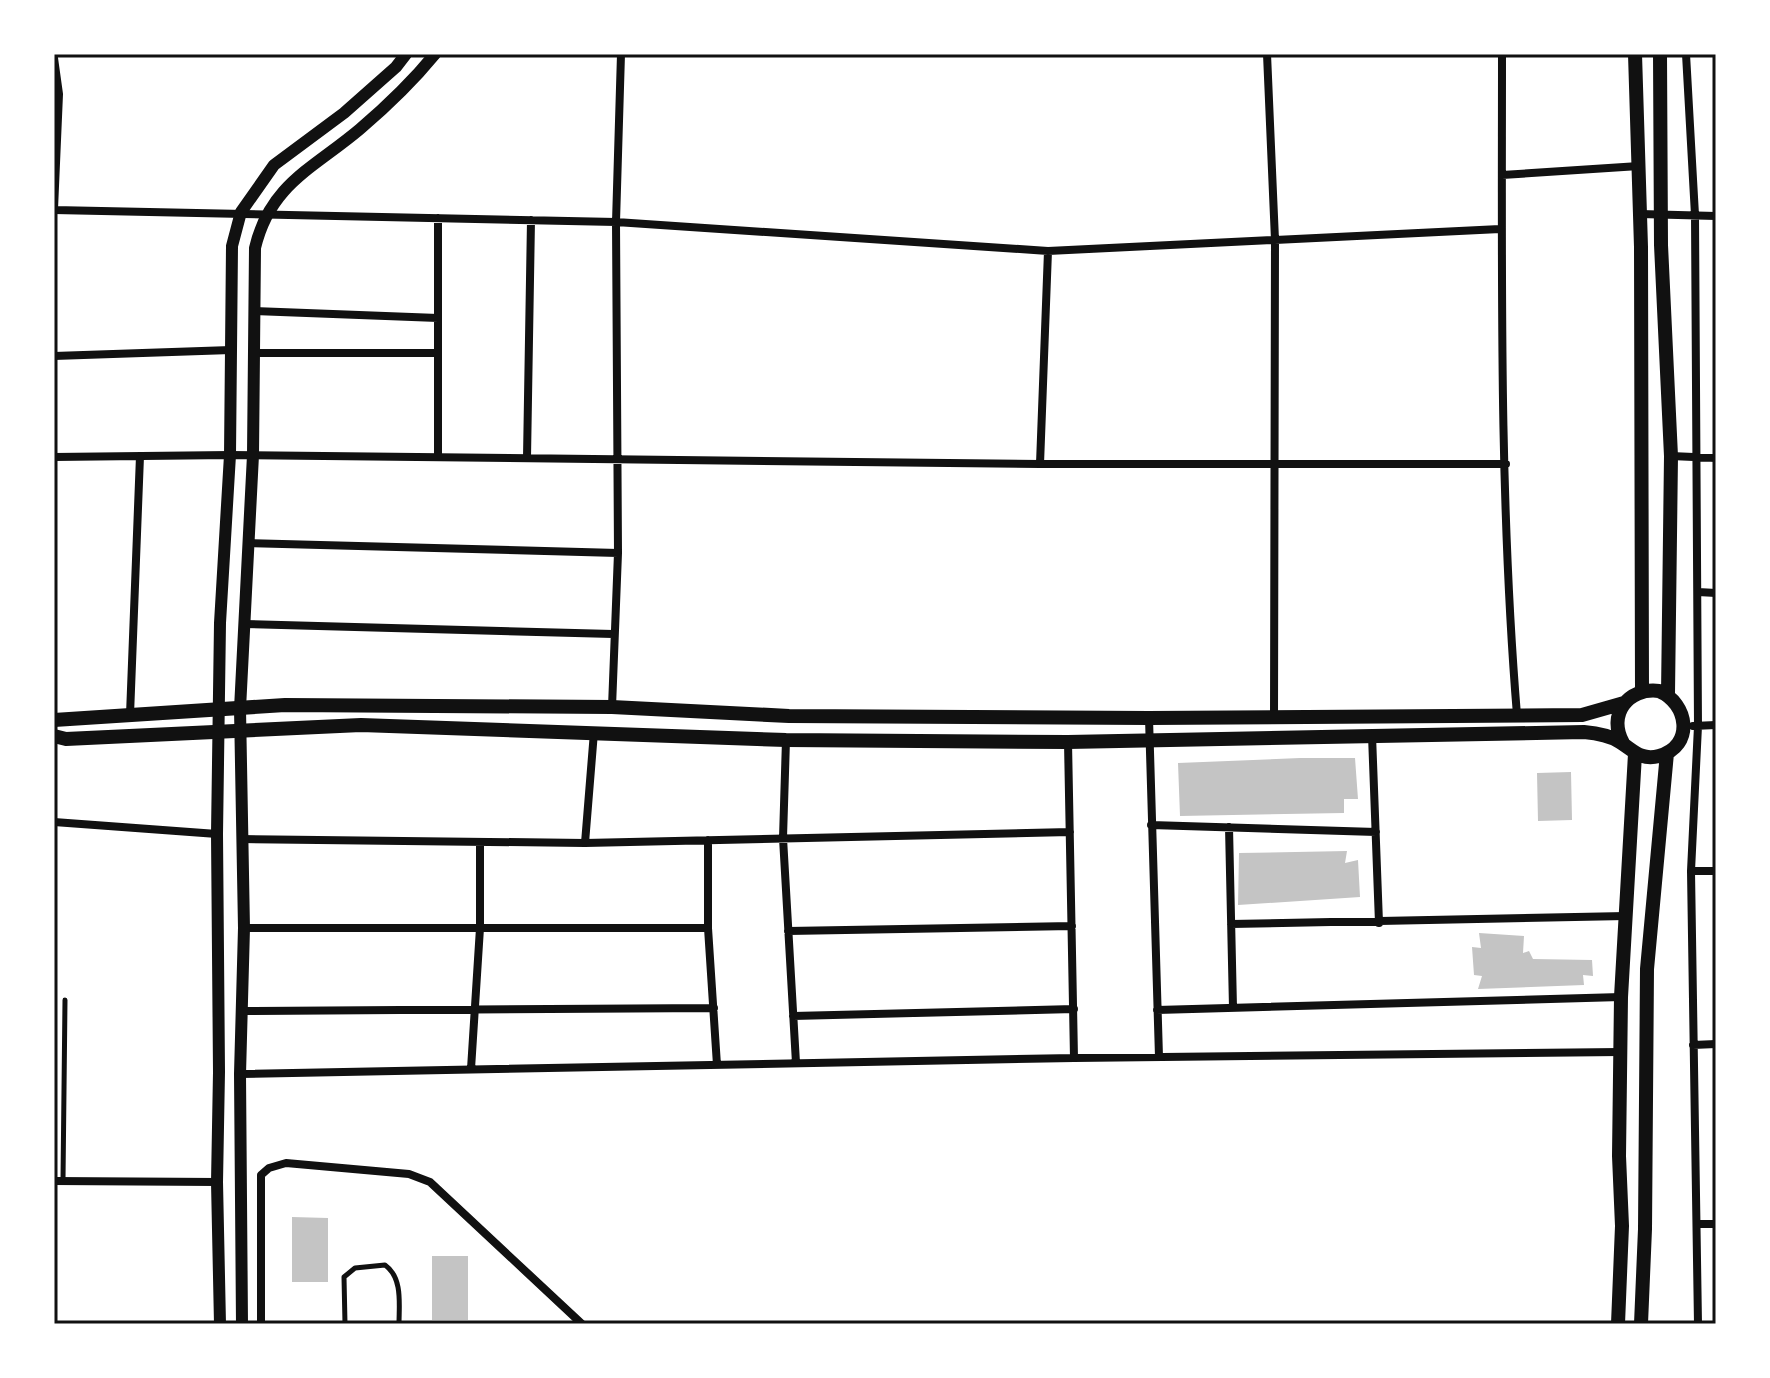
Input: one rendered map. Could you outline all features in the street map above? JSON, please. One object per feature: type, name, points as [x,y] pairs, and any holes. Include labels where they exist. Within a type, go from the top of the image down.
[{"type":"main road","points":[[1635,54],[1640,214],[1642,691]]},
{"type":"main road","points":[[1660,54],[1661,213],[1671,456],[1668,694]]},
{"type":"main road","points":[[54,720],[285,705],[612,707],[789,716],[1149,718],[1582,715],[1624,703],[1642,691],[1659,691],[1668,694],[1691,727],[1667,753],[1651,757],[1635,754],[1611,737],[1584,732],[1068,742],[786,740],[361,725],[66,739],[54,736]]},
{"type":"main road","points":[[1623,743],[1617,719],[1624,703]]},
{"type":"main road","points":[[1641,1324],[1647,969],[1667,753]]},
{"type":"main road","points":[[1618,1324],[1622,1226],[1621,997],[1635,754]]},
{"type":"main road","points":[[1622,1226],[1645,1229]]},
{"type":"street","points":[[220,1324],[217,834],[220,623],[230,455],[232,246],[241,212],[274,165],[344,113],[396,67],[406,54]]},
{"type":"street","points":[[242,1324],[240,1074],[244,928],[240,709],[253,455],[255,248],[267,213],[293,179],[358,131],[413,81],[435,54]]},
{"type":"street","points":[[612,707],[618,553],[616,222],[621,54]]},
{"type":"street","points":[[1267,54],[1275,240],[1274,717]]},
{"type":"street","points":[[1502,54],[1500,229],[1510,624],[1517,715]]},
{"type":"street","points":[[1686,54],[1695,215],[1698,592],[1691,727],[1691,871],[1698,1324]]},
{"type":"street","points":[[54,58],[59,94],[54,209],[616,222],[1048,251],[1500,229]]},
{"type":"street","points":[[1502,175],[1639,166]]},
{"type":"street","points":[[1640,214],[1716,216]]},
{"type":"street","points":[[438,218],[438,457]]},
{"type":"street","points":[[527,458],[531,220]]},
{"type":"street","points":[[1040,464],[1048,251]]},
{"type":"street","points":[[254,311],[438,318]]},
{"type":"street","points":[[54,356],[231,350]]},
{"type":"street","points":[[254,353],[438,353]]},
{"type":"street","points":[[54,457],[253,455],[1040,464],[1506,464]]},
{"type":"street","points":[[130,716],[140,456]]},
{"type":"street","points":[[1671,456],[1716,458]]},
{"type":"street","points":[[247,543],[618,553]]},
{"type":"street","points":[[1698,592],[1716,593]]},
{"type":"street","points":[[243,624],[613,634]]},
{"type":"street","points":[[1149,718],[1159,1057]]},
{"type":"street","points":[[1691,727],[1716,725]]},
{"type":"street","points":[[585,843],[594,731]]},
{"type":"street","points":[[1372,735],[1379,923]]},
{"type":"street","points":[[786,740],[783,838],[796,1063]]},
{"type":"street","points":[[1068,742],[1074,1058]]},
{"type":"street","points":[[54,822],[217,834]]},
{"type":"street","points":[[1151,825],[1376,832]]},
{"type":"street","points":[[1229,827],[1233,1008]]},
{"type":"street","points":[[241,839],[585,843],[1070,832]]},
{"type":"street","points":[[708,840],[708,928],[717,1065]]},
{"type":"street","points":[[471,1069],[480,928],[480,842]]},
{"type":"street","points":[[1691,871],[1716,871]]},
{"type":"street","points":[[1231,924],[1627,916]]},
{"type":"street","points":[[788,931],[1072,926]]},
{"type":"street","points":[[244,928],[708,928]]},
{"type":"street","points":[[1157,1010],[1621,997]]},
{"type":"street","points":[[242,1011],[714,1008]]},
{"type":"street","points":[[793,1016],[1074,1009]]},
{"type":"street","points":[[1693,1045],[1716,1044]]},
{"type":"street","points":[[240,1074],[1074,1058],[1620,1052]]},
{"type":"street","points":[[261,1324],[261,1175],[269,1168],[286,1163],[409,1174],[430,1182],[582,1324]]},
{"type":"street","points":[[59,1180],[217,1182]]},
{"type":"street","points":[[1698,1224],[1716,1224]]},
{"type":"lane","points":[[59,1180],[65,1000]]},
{"type":"lane","points":[[345,1324],[344,1277],[355,1268],[375,1265],[385,1265],[392,1270],[399,1287],[399,1324]]},
{"type":"building","points":[[1355,758],[1358,799],[1344,799],[1344,813],[1180,816],[1178,763]]},
{"type":"building","points":[[1571,772],[1572,820],[1538,821],[1537,773]]},
{"type":"building","points":[[1347,851],[1345,863],[1358,860],[1360,897],[1238,905],[1239,853]]},
{"type":"building","points":[[1479,933],[1524,936],[1523,953],[1529,951],[1533,959],[1592,960],[1593,976],[1583,975],[1584,985],[1478,989],[1482,976],[1474,975],[1472,947],[1481,948]]},
{"type":"building","points":[[292,1217],[328,1218],[328,1282],[292,1282]]},
{"type":"building","points":[[432,1256],[468,1256],[468,1320],[432,1320]]}]
